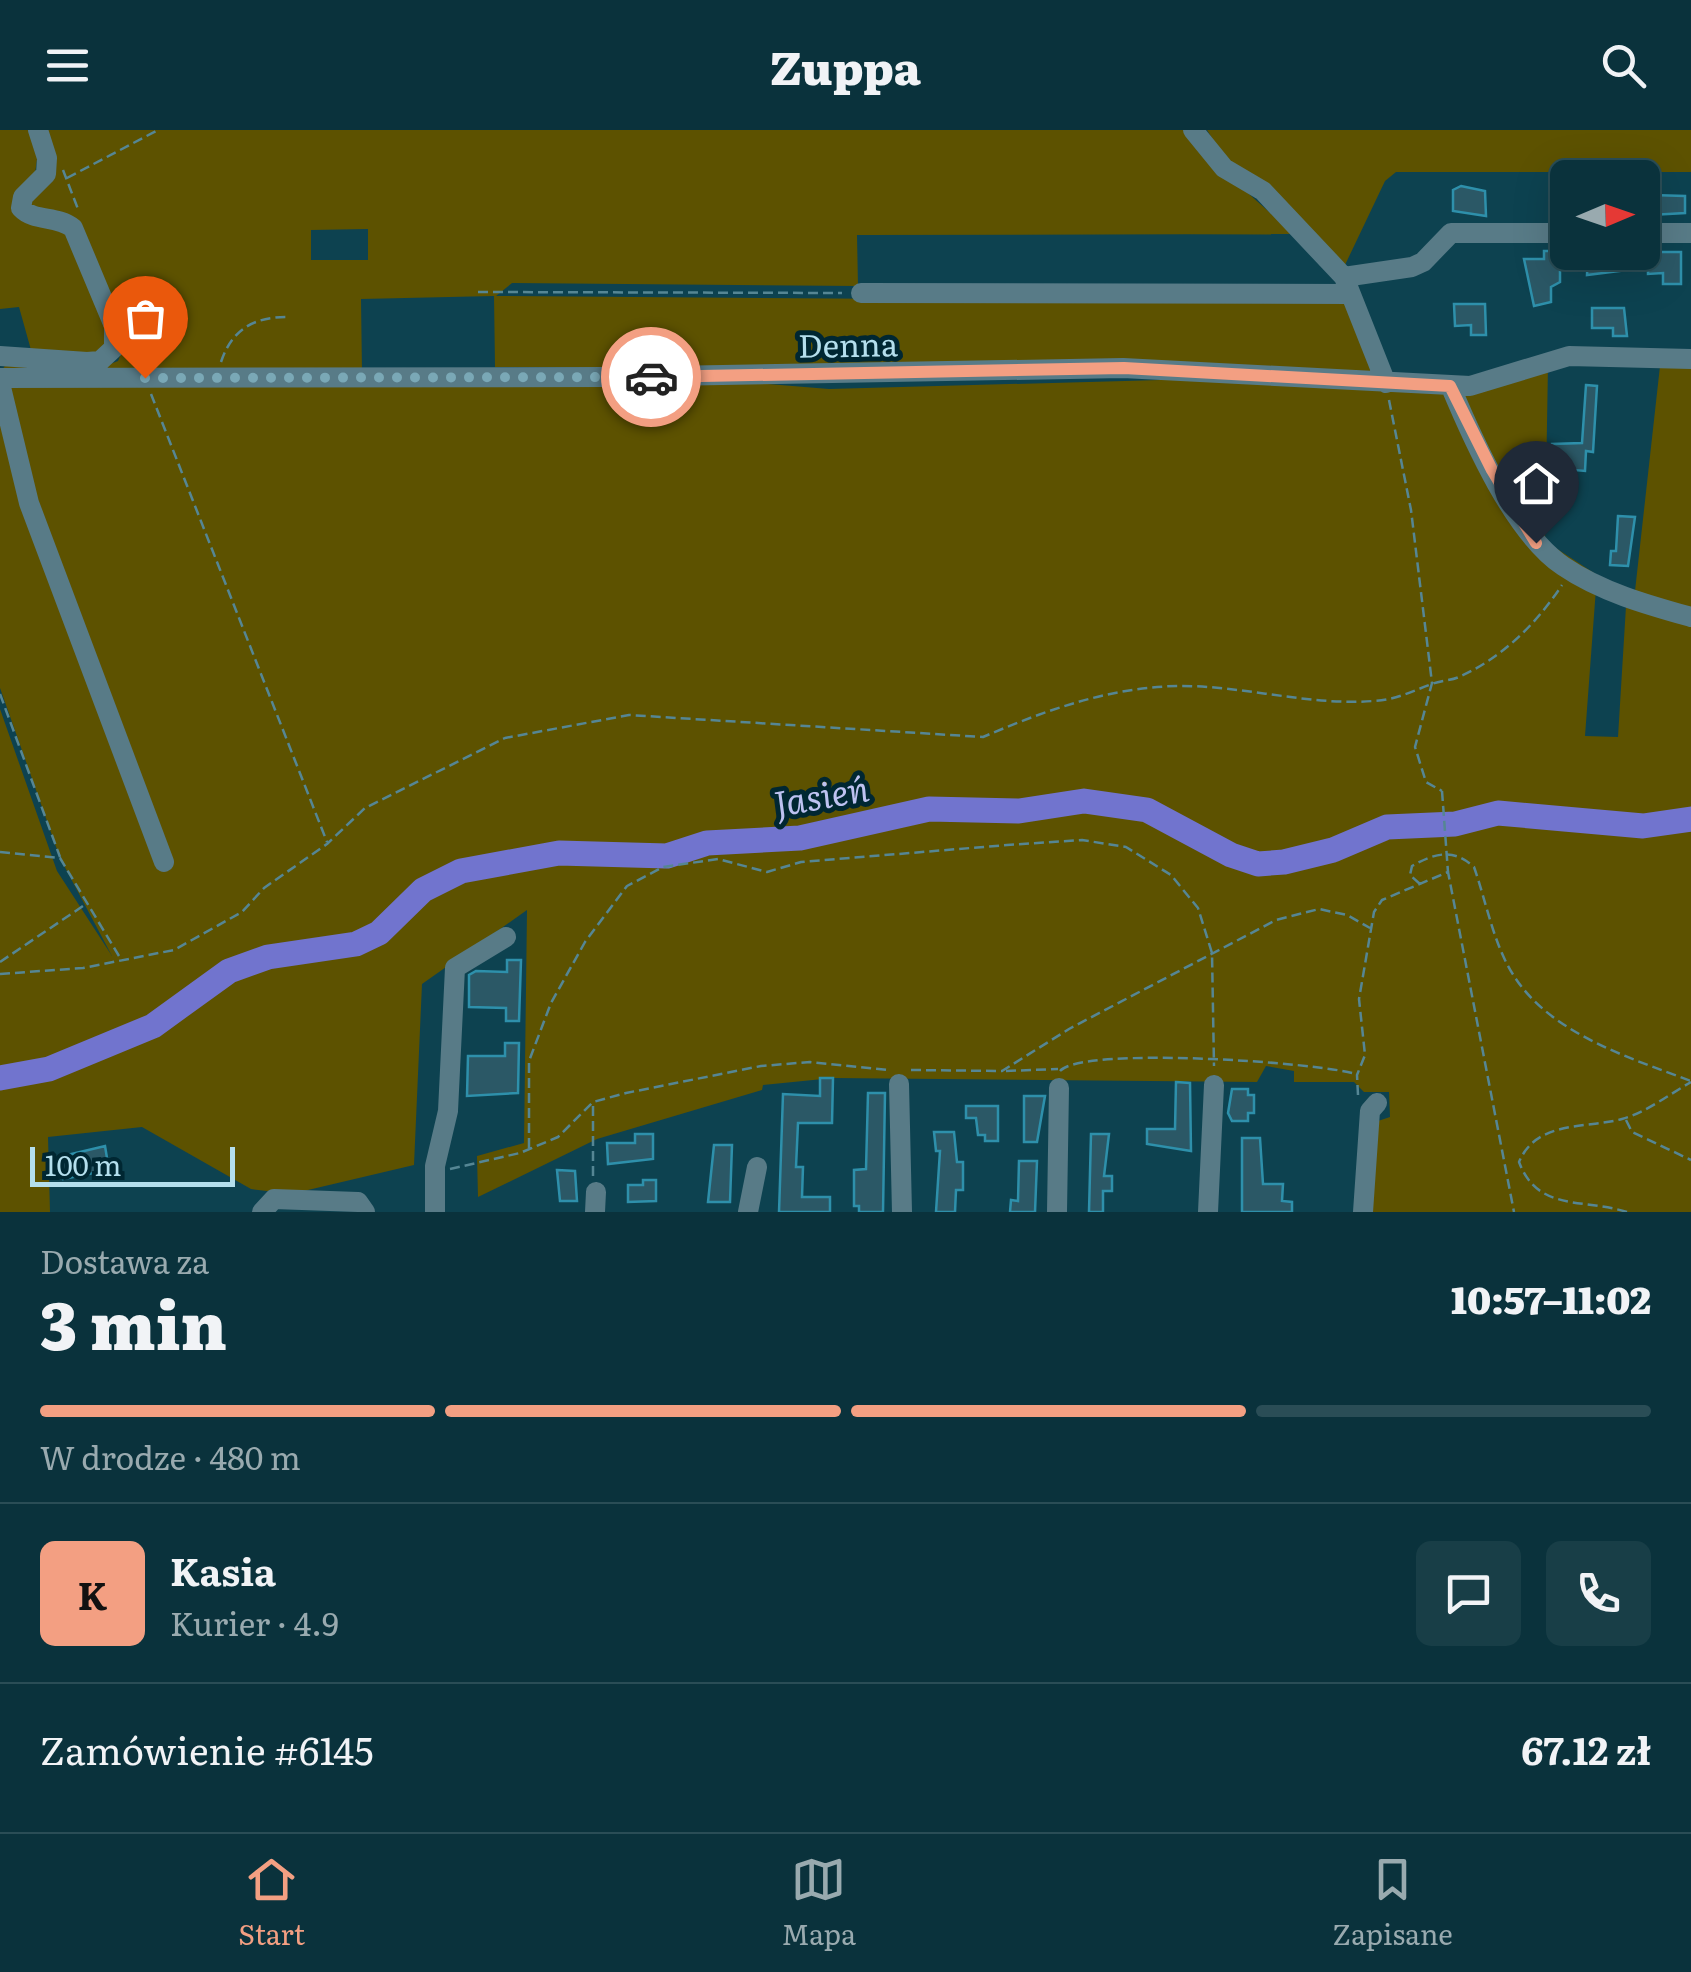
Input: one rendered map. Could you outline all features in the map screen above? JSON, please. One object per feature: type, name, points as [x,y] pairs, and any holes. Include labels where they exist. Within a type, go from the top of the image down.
[{"type":"street","points":[[0,356],[87,362],[100,360],[114,348],[114,326],[73,228],[63,220],[30,216],[21,208],[22,197],[46,174],[48,158],[38,130]]},
{"type":"street","points":[[1194,130],[1224,168],[1263,191],[1347,286],[1386,384]]},
{"type":"street","points":[[861,292],[1347,286],[1423,262],[1451,233],[1550,233]]},
{"type":"street","points":[[1660,233],[1691,233]]},
{"type":"street","name":"Denna","points":[[0,381],[611,377],[1124,368],[1234,371],[1450,386],[1500,380],[1568,356],[1691,359]]},
{"type":"street","points":[[0,381],[29,503],[151,818],[164,862]]},
{"type":"street","points":[[1450,386],[1492,470],[1536,543],[1563,566],[1615,592],[1691,617]]},
{"type":"street","points":[[435,1212],[436,1170],[448,1111],[455,968],[506,937]]},
{"type":"street","points":[[1057,1212],[1060,1078]]},
{"type":"street","points":[[899,1084],[902,1212]]},
{"type":"street","points":[[1208,1212],[1214,1085]]},
{"type":"street","points":[[1363,1212],[1368,1100]]},
{"type":"street","points":[[748,1212],[758,1167]]},
{"type":"street","points":[[262,1212],[274,1199],[358,1202],[365,1212]]},
{"type":"path","points":[[66,178],[158,130]]},
{"type":"path","points":[[60,162],[80,215]]},
{"type":"path","points":[[478,292],[861,292]]},
{"type":"path","points":[[216,377],[238,331],[266,317],[287,317]]},
{"type":"path","points":[[130,342],[327,844]]},
{"type":"path","points":[[1386,384],[1411,510],[1432,683],[1415,746],[1426,782],[1442,792],[1448,872],[1514,1212]]},
{"type":"path","points":[[0,974],[82,968],[174,950],[242,912],[264,888],[327,844],[366,808],[504,738],[628,716],[983,737],[1032,716],[1122,691],[1184,686],[1371,702],[1410,695],[1432,683],[1458,678],[1496,656],[1536,622],[1562,586],[1563,566]]},
{"type":"path","points":[[0,694],[60,858],[120,958]]},
{"type":"path","points":[[529,1148],[529,1061],[552,1002],[585,942],[627,886],[663,867],[718,859],[768,872],[801,862],[1082,840],[1126,847],[1170,875],[1198,908],[1212,953],[1214,1060]]},
{"type":"path","points":[[0,852],[60,858]]},
{"type":"path","points":[[1421,885],[1410,875],[1412,866],[1432,854],[1451,854],[1466,860],[1474,868],[1512,974],[1528,994],[1566,1025],[1610,1050],[1691,1081]]},
{"type":"path","points":[[1368,1100],[1358,1075],[1364,1055],[1359,998],[1370,928],[1382,900],[1448,872]]},
{"type":"path","points":[[0,962],[86,904]]},
{"type":"path","points":[[1002,1071],[1022,1055],[1276,920],[1319,909],[1347,915],[1370,928]]},
{"type":"path","points":[[436,1170],[529,1148],[558,1137],[593,1102],[760,1066],[810,1062],[870,1069],[1002,1071],[1060,1078],[1077,1060],[1214,1060],[1358,1075]]},
{"type":"path","points":[[1627,1212],[1544,1198],[1526,1180],[1520,1162],[1535,1137],[1625,1119],[1691,1081]]},
{"type":"path","points":[[593,1102],[595,1202]]},
{"type":"path","points":[[1625,1119],[1632,1132],[1691,1160]]},
{"type":"shaded area","points":[[0,130],[34,130],[44,160],[17,198],[66,227],[107,315],[103,353],[31,350],[19,307],[0,309]]},
{"type":"shaded area","points":[[41,130],[1183,130],[1197,148],[1294,234],[857,235],[858,286],[512,283],[496,296],[1344,302],[1375,372],[495,367],[494,296],[361,299],[362,372],[2,370],[7,363],[105,366],[118,361],[123,349],[83,238],[30,210]],"holes":[[[368,229],[368,260],[311,260],[311,230]]]},
{"type":"shaded area","points":[[1207,130],[1691,130],[1691,172],[1660,172],[1660,160],[1550,160],[1550,172],[1396,172],[1385,181],[1345,265],[1230,167]]},
{"type":"shaded area","points":[[1548,366],[1545,541],[1597,575],[1585,736],[1618,737],[1626,606],[1691,626],[1691,1212],[1371,1212],[1378,1121],[1390,1117],[1389,1092],[1364,1092],[1354,1082],[1294,1082],[1294,1071],[1266,1066],[1257,1082],[833,1078],[763,1085],[762,1090],[597,1139],[478,1197],[477,1156],[524,1143],[527,910],[422,984],[414,1165],[291,1194],[251,1189],[142,1127],[48,1137],[50,1212],[0,1212],[0,709],[57,871],[112,956],[60,858],[0,688],[0,386],[673,376],[829,389],[1233,378],[1471,392]]},
{"type":"shaded area","points":[[1660,366],[1691,367],[1691,609],[1635,591]]},
{"type":"building","points":[[1461,186],[1485,191],[1486,216],[1453,211],[1453,190]]},
{"type":"building","points":[[1660,195],[1685,196],[1685,213],[1660,214]]},
{"type":"building","points":[[1544,251],[1550,251],[1550,270],[1560,270],[1560,282],[1551,287],[1551,302],[1534,306],[1524,259],[1544,259]]},
{"type":"building","points":[[1660,252],[1681,252],[1681,284],[1663,284],[1663,273],[1648,274],[1648,270],[1660,270]]},
{"type":"building","points":[[1587,270],[1620,270],[1620,271],[1587,275]]},
{"type":"building","points":[[1454,304],[1485,304],[1486,335],[1471,335],[1471,325],[1455,326]]},
{"type":"building","points":[[1592,308],[1624,308],[1627,336],[1613,336],[1613,328],[1592,328]]},
{"type":"building","points":[[1586,385],[1597,386],[1593,452],[1586,451],[1585,471],[1552,468],[1552,444],[1582,443]]},
{"type":"building","points":[[1618,516],[1635,517],[1628,566],[1610,565],[1611,551],[1616,551]]},
{"type":"building","points":[[507,960],[521,960],[519,1021],[506,1021],[506,1008],[469,1007],[469,975],[476,971],[507,972]]},
{"type":"building","points":[[505,1043],[519,1043],[518,1093],[467,1096],[468,1056],[505,1056]]},
{"type":"building","points":[[820,1078],[833,1078],[832,1123],[798,1123],[796,1167],[803,1167],[802,1197],[830,1197],[830,1212],[779,1212],[783,1094],[820,1096]]},
{"type":"building","points":[[1176,1082],[1190,1083],[1191,1151],[1147,1144],[1147,1129],[1175,1129]]},
{"type":"building","points":[[1232,1089],[1248,1089],[1248,1095],[1254,1095],[1254,1113],[1248,1113],[1248,1121],[1232,1121],[1228,1113]]},
{"type":"building","points":[[868,1093],[885,1093],[883,1212],[859,1212],[859,1206],[854,1206],[854,1170],[866,1169]]},
{"type":"building","points":[[1024,1096],[1045,1096],[1037,1142],[1024,1142]]},
{"type":"building","points":[[966,1106],[998,1106],[998,1141],[985,1141],[985,1135],[978,1135],[976,1118],[966,1118]]},
{"type":"building","points":[[934,1132],[954,1132],[957,1162],[963,1162],[963,1190],[956,1190],[955,1212],[936,1212],[940,1151],[936,1151]]},
{"type":"building","points":[[635,1134],[653,1134],[653,1159],[608,1164],[607,1143],[635,1143]]},
{"type":"building","points":[[1091,1134],[1109,1134],[1104,1176],[1112,1176],[1112,1191],[1103,1191],[1103,1212],[1089,1212]]},
{"type":"building","points":[[1242,1138],[1260,1138],[1263,1184],[1283,1184],[1282,1201],[1292,1202],[1292,1212],[1242,1212]]},
{"type":"building","points":[[714,1145],[732,1145],[730,1202],[708,1202]]},
{"type":"building","points":[[105,1146],[109,1170],[63,1179],[59,1157]]},
{"type":"building","points":[[1019,1161],[1037,1161],[1035,1212],[1010,1212],[1011,1200],[1018,1201]]},
{"type":"building","points":[[557,1170],[575,1171],[577,1201],[560,1201]]},
{"type":"building","points":[[643,1180],[656,1180],[656,1201],[628,1202],[628,1185],[643,1185]]},
{"type":"waterway","name":"Jasień","points":[[0,1078],[49,1069],[153,1026],[229,971],[268,957],[356,944],[379,933],[423,890],[461,871],[559,853],[667,856],[707,843],[800,838],[929,809],[1019,811],[1084,801],[1147,810],[1231,855],[1258,864],[1333,850],[1387,827],[1455,824],[1498,813],[1643,826],[1691,819]]},
{"type":"way so far","points":[[145,378],[651,377]]},
{"type":"route","points":[[651,377],[1124,368],[1234,371],[1296,379],[1450,386],[1492,470],[1536,543]]}]
